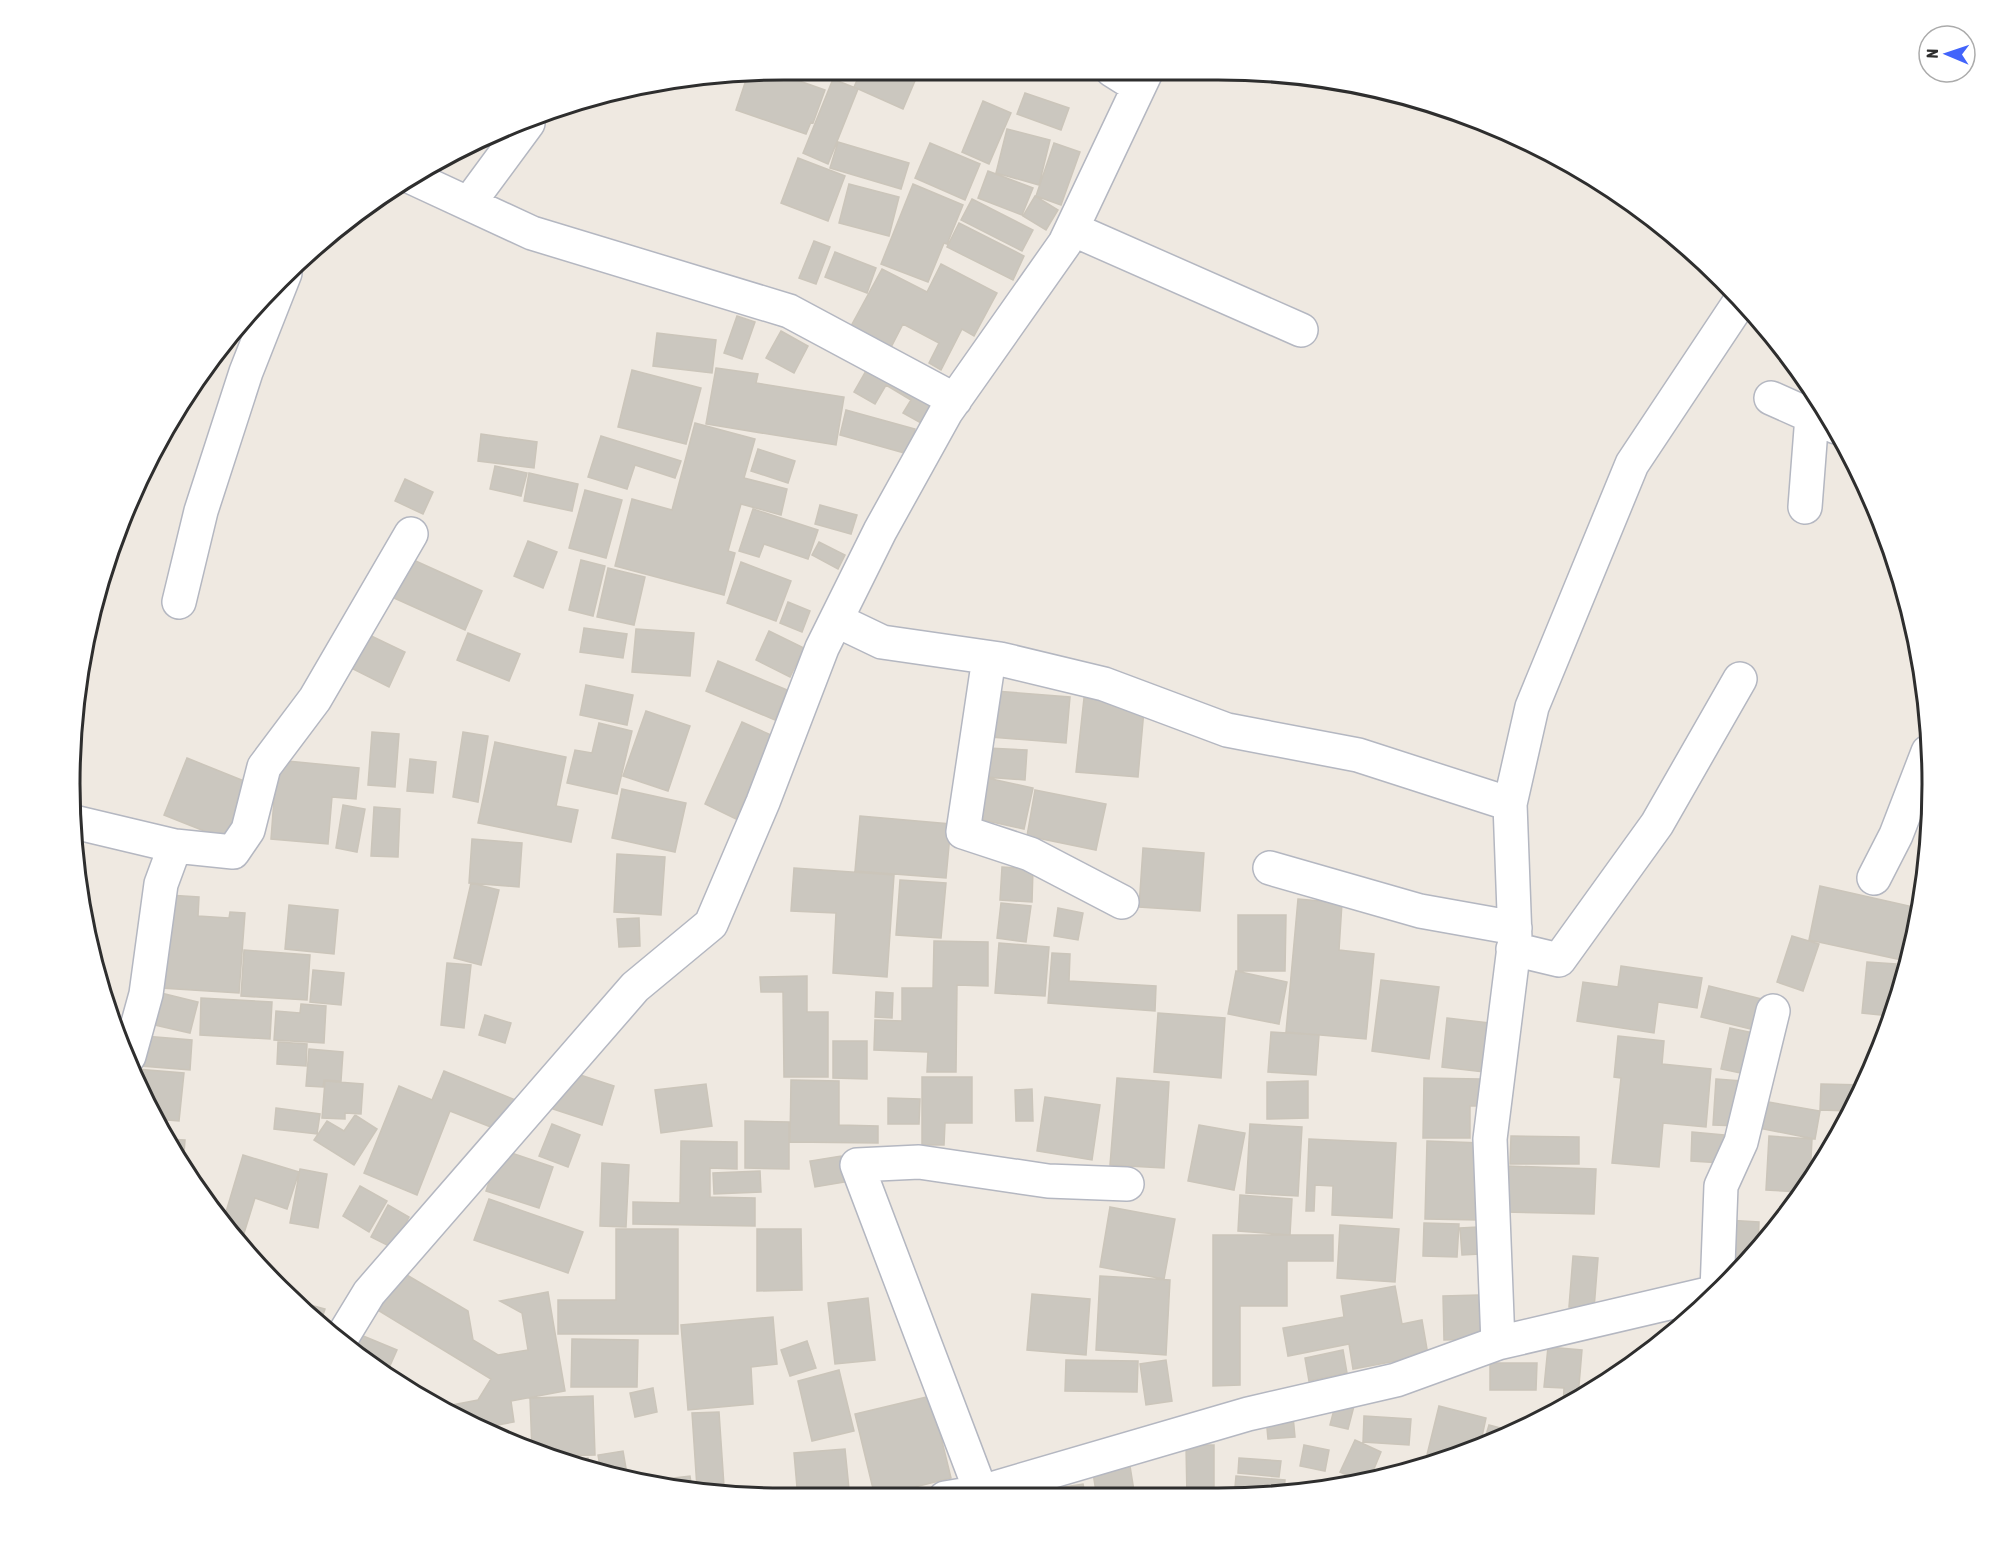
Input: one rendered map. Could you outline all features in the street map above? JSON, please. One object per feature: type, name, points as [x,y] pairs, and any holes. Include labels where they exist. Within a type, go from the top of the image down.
[{"type":"street","points":[[344,1334],[369,1293],[635,987],[711,924],[763,802],[822,648],[880,531],[955,400],[1065,243],[1131,80]]},
{"type":"street","points":[[469,203],[523,130]]},
{"type":"street","points":[[420,181],[532,233],[789,311],[955,400]]},
{"type":"street","points":[[1072,229],[1301,330]]},
{"type":"street","points":[[179,602],[201,511],[246,372],[276,297]]},
{"type":"street","points":[[1498,1343],[1490,1139],[1514,938],[1510,804],[1532,707],[1632,464],[1736,308]]},
{"type":"street","points":[[1771,398],[1820,420]]},
{"type":"street","points":[[1805,507],[1823,426]]},
{"type":"street","points":[[81,824],[175,846],[233,852],[248,830],[264,767],[315,699],[411,534]]},
{"type":"street","points":[[836,620],[882,642],[989,658],[1104,684],[1227,730],[1358,755],[1510,804]]},
{"type":"street","points":[[989,658],[963,832],[1030,854],[1122,902]]},
{"type":"street","points":[[1270,868],[1514,938],[1559,960],[1657,824],[1740,679]]},
{"type":"street","points":[[1874,878],[1896,836],[1921,769]]},
{"type":"street","points":[[131,1049],[146,994],[160,884],[175,846]]},
{"type":"street","points":[[1717,1279],[1721,1186],[1742,1142],[1773,1011]]},
{"type":"street","points":[[979,1488],[857,1165],[919,1162],[1048,1181],[1127,1184]]},
{"type":"street","points":[[995,1488],[1248,1414],[1396,1380],[1498,1343],[1701,1296]]},
{"type":"building","points":[[797,80],[825,90],[813,123],[811,122],[806,134],[736,110],[746,81]]},
{"type":"building","points":[[833,80],[858,89],[828,164],[803,153]]},
{"type":"building","points":[[857,80],[915,80],[903,109],[854,87]]},
{"type":"building","points":[[1025,93],[1069,108],[1061,130],[1017,114]]},
{"type":"building","points":[[983,101],[1011,113],[989,164],[962,152]]},
{"type":"building","points":[[1007,129],[1050,140],[1039,185],[996,173]]},
{"type":"building","points":[[838,142],[909,163],[901,189],[830,168]]},
{"type":"building","points":[[930,143],[980,164],[965,200],[915,178]]},
{"type":"building","points":[[1054,143],[1080,152],[1061,205],[1036,196]]},
{"type":"building","points":[[798,158],[845,176],[828,221],[781,203]]},
{"type":"building","points":[[988,171],[1033,188],[1022,215],[978,198]]},
{"type":"building","points":[[849,184],[899,197],[889,236],[839,223]]},
{"type":"building","points":[[913,184],[963,205],[928,282],[881,264]]},
{"type":"building","points":[[1035,196],[1058,210],[1046,230],[1023,216]]},
{"type":"building","points":[[972,199],[1033,230],[1022,251],[961,220]]},
{"type":"building","points":[[959,223],[1024,256],[1013,280],[947,247]]},
{"type":"building","points":[[814,241],[830,247],[816,284],[799,278]]},
{"type":"building","points":[[835,252],[876,268],[867,293],[825,277]]},
{"type":"building","points":[[941,264],[997,293],[974,336],[962,329],[941,370],[929,363],[939,343],[903,324],[884,361],[844,339],[882,269],[927,292]]},
{"type":"building","points":[[737,316],[755,322],[742,359],[724,353]]},
{"type":"building","points":[[781,331],[808,346],[794,373],[766,358]]},
{"type":"building","points":[[657,333],[716,340],[712,373],[653,366]]},
{"type":"building","points":[[716,368],[758,374],[756,383],[844,397],[836,445],[706,424]]},
{"type":"building","points":[[867,369],[931,406],[921,423],[903,413],[911,400],[886,385],[875,404],[854,392]]},
{"type":"building","points":[[632,370],[701,388],[686,444],[618,427]]},
{"type":"building","points":[[846,410],[915,429],[908,454],[840,435]]},
{"type":"building","points":[[695,423],[755,439],[744,478],[787,489],[781,515],[741,504],[728,551],[735,553],[724,595],[615,566],[632,499],[672,510]]},
{"type":"building","points":[[481,434],[537,442],[534,468],[478,461]]},
{"type":"building","points":[[601,436],[681,461],[675,478],[635,465],[627,489],[588,477]]},
{"type":"building","points":[[758,449],[795,461],[788,483],[751,471]]},
{"type":"building","points":[[495,466],[527,473],[521,496],[490,489]]},
{"type":"building","points":[[529,473],[578,484],[572,511],[524,501]]},
{"type":"building","points":[[405,479],[433,492],[423,514],[395,501]]},
{"type":"building","points":[[585,490],[622,500],[606,558],[569,548]]},
{"type":"building","points":[[820,505],[857,515],[851,534],[815,524]]},
{"type":"building","points":[[753,509],[818,530],[808,559],[764,544],[759,557],[739,551]]},
{"type":"building","points":[[528,541],[557,552],[543,588],[514,576]]},
{"type":"building","points":[[819,542],[845,555],[838,569],[812,555]]},
{"type":"building","points":[[409,558],[482,591],[465,630],[392,597]]},
{"type":"building","points":[[581,560],[605,566],[593,616],[569,610]]},
{"type":"building","points":[[741,562],[791,581],[776,621],[727,603]]},
{"type":"building","points":[[608,568],[645,577],[634,625],[597,617]]},
{"type":"building","points":[[788,602],[810,611],[802,632],[780,623]]},
{"type":"building","points":[[584,628],[627,634],[623,658],[580,652]]},
{"type":"building","points":[[636,629],[694,633],[690,676],[632,672]]},
{"type":"building","points":[[769,631],[804,648],[790,677],[756,660]]},
{"type":"building","points":[[365,633],[405,652],[389,687],[349,667]]},
{"type":"building","points":[[468,633],[520,654],[509,681],[457,660]]},
{"type":"building","points":[[718,661],[787,690],[775,720],[706,691]]},
{"type":"building","points":[[586,685],[633,695],[627,725],[580,715]]},
{"type":"building","points":[[995,691],[1070,697],[1066,743],[991,737]]},
{"type":"building","points":[[1084,698],[1125,701],[1144,710],[1138,777],[1076,772]]},
{"type":"building","points":[[646,711],[690,726],[668,791],[623,776]]},
{"type":"building","points":[[742,722],[773,736],[736,819],[705,804]]},
{"type":"building","points":[[599,723],[632,731],[617,794],[567,783],[575,750],[592,753]]},
{"type":"building","points":[[372,732],[399,734],[395,787],[368,785]]},
{"type":"building","points":[[463,732],[488,736],[478,802],[453,797]]},
{"type":"building","points":[[495,742],[566,757],[556,806],[578,810],[571,842],[478,823]]},
{"type":"building","points":[[987,748],[1027,750],[1025,780],[985,777]]},
{"type":"building","points":[[187,758],[249,783],[227,840],[164,815]]},
{"type":"building","points":[[410,759],[436,762],[433,793],[407,791]]},
{"type":"building","points":[[277,760],[359,768],[356,799],[332,797],[328,844],[271,839]]},
{"type":"building","points":[[987,778],[1033,788],[1024,829],[978,819]]},
{"type":"building","points":[[622,789],[686,803],[675,852],[612,838]]},
{"type":"building","points":[[1035,790],[1106,804],[1096,850],[1027,836]]},
{"type":"building","points":[[343,805],[365,809],[357,852],[336,848]]},
{"type":"building","points":[[374,807],[400,809],[398,857],[371,856]]},
{"type":"building","points":[[860,816],[951,824],[946,878],[855,871]]},
{"type":"building","points":[[472,839],[522,843],[519,887],[469,883]]},
{"type":"building","points":[[1143,848],[1204,853],[1200,911],[1139,907]]},
{"type":"building","points":[[617,854],[665,857],[661,915],[614,912]]},
{"type":"building","points":[[1002,867],[1033,869],[1032,902],[1000,900]]},
{"type":"building","points":[[794,868],[894,875],[887,977],[833,973],[836,913],[791,911]]},
{"type":"building","points":[[900,880],[946,883],[941,938],[896,935]]},
{"type":"building","points":[[471,883],[499,890],[481,965],[454,958]]},
{"type":"building","points":[[1820,886],[1910,906],[1899,959],[1809,940]]},
{"type":"building","points":[[168,895],[199,897],[198,916],[229,918],[230,912],[245,913],[239,993],[161,988]]},
{"type":"building","points":[[1298,899],[1342,903],[1339,950],[1374,954],[1366,1039],[1286,1032]]},
{"type":"building","points":[[1001,903],[1031,906],[1026,942],[997,938]]},
{"type":"building","points":[[289,905],[338,910],[334,954],[285,949]]},
{"type":"building","points":[[1058,908],[1083,913],[1078,940],[1054,936]]},
{"type":"building","points":[[1238,915],[1286,915],[1285,971],[1238,971]]},
{"type":"building","points":[[639,918],[640,946],[619,947],[617,919]]},
{"type":"building","points":[[1792,936],[1819,944],[1803,991],[1777,982]]},
{"type":"building","points":[[934,941],[988,942],[988,986],[957,985],[956,1072],[927,1072],[928,1052],[874,1050],[875,1020],[902,1021],[902,988],[933,988]]},
{"type":"building","points":[[999,943],[1049,947],[1045,996],[995,993]]},
{"type":"building","points":[[244,950],[310,955],[307,1000],[241,996]]},
{"type":"building","points":[[1052,953],[1070,954],[1069,981],[1156,986],[1155,1011],[1048,1003]]},
{"type":"building","points":[[1867,962],[1896,964],[1882,1015],[1862,1013]]},
{"type":"building","points":[[447,963],[471,965],[464,1028],[441,1025]]},
{"type":"building","points":[[1621,966],[1702,978],[1697,1008],[1658,1002],[1654,1033],[1577,1021],[1583,982],[1618,987]]},
{"type":"building","points":[[313,970],[344,973],[341,1005],[310,1002]]},
{"type":"building","points":[[1236,971],[1287,982],[1279,1024],[1228,1014]]},
{"type":"building","points":[[807,976],[807,1012],[828,1012],[828,1077],[784,1077],[783,992],[761,992],[760,977]]},
{"type":"building","points":[[1381,980],[1439,987],[1429,1059],[1372,1051]]},
{"type":"building","points":[[1709,986],[1762,999],[1755,1030],[1701,1017]]},
{"type":"building","points":[[157,992],[198,1002],[190,1033],[150,1024]]},
{"type":"building","points":[[876,992],[893,993],[892,1018],[875,1017]]},
{"type":"building","points":[[201,998],[272,1002],[270,1039],[200,1035]]},
{"type":"building","points":[[301,1004],[326,1006],[324,1043],[274,1040],[276,1011],[300,1013]]},
{"type":"building","points":[[1158,1013],[1225,1018],[1221,1078],[1154,1072]]},
{"type":"building","points":[[485,1015],[511,1023],[505,1043],[479,1035]]},
{"type":"building","points":[[1447,1018],[1489,1023],[1484,1072],[1442,1067]]},
{"type":"building","points":[[1730,1028],[1754,1033],[1746,1074],[1721,1069]]},
{"type":"building","points":[[1271,1032],[1319,1035],[1316,1075],[1268,1072]]},
{"type":"building","points":[[144,1036],[192,1040],[190,1070],[141,1066]]},
{"type":"building","points":[[1618,1036],[1664,1041],[1662,1064],[1711,1069],[1706,1127],[1663,1123],[1659,1167],[1612,1163],[1621,1078],[1614,1077]]},
{"type":"building","points":[[833,1041],[867,1041],[867,1079],[833,1078]]},
{"type":"building","points":[[278,1042],[307,1044],[306,1066],[277,1064]]},
{"type":"building","points":[[309,1049],[343,1052],[341,1081],[324,1080],[323,1087],[306,1086]]},
{"type":"building","points":[[140,1069],[184,1073],[179,1121],[165,1120]]},
{"type":"building","points":[[565,1070],[614,1086],[602,1125],[553,1109]]},
{"type":"building","points":[[444,1071],[518,1101],[506,1133],[450,1111],[417,1195],[364,1173],[399,1086],[432,1100]]},
{"type":"building","points":[[922,1077],[972,1077],[972,1123],[945,1123],[944,1145],[922,1145]]},
{"type":"building","points":[[1117,1078],[1169,1082],[1164,1168],[1110,1165]]},
{"type":"building","points":[[1424,1078],[1480,1079],[1480,1106],[1470,1106],[1470,1138],[1423,1138]]},
{"type":"building","points":[[1716,1079],[1742,1081],[1739,1126],[1713,1125]]},
{"type":"building","points":[[791,1080],[839,1081],[839,1125],[878,1126],[878,1143],[790,1142]]},
{"type":"building","points":[[325,1081],[363,1084],[361,1114],[345,1113],[345,1119],[322,1118]]},
{"type":"building","points":[[1308,1081],[1308,1118],[1267,1119],[1267,1082]]},
{"type":"building","points":[[706,1084],[712,1126],[661,1133],[655,1090]]},
{"type":"building","points":[[1821,1084],[1854,1085],[1841,1111],[1820,1110]]},
{"type":"building","points":[[1032,1089],[1033,1121],[1016,1121],[1015,1090]]},
{"type":"building","points":[[1045,1097],[1100,1105],[1092,1160],[1037,1151]]},
{"type":"building","points":[[888,1098],[920,1099],[919,1124],[888,1124]]},
{"type":"building","points":[[1757,1100],[1820,1111],[1815,1139],[1753,1127]]},
{"type":"building","points":[[276,1108],[320,1114],[317,1134],[274,1129]]},
{"type":"building","points":[[355,1115],[377,1129],[354,1165],[314,1140],[327,1121],[344,1131]]},
{"type":"building","points":[[745,1121],[789,1122],[789,1169],[745,1168]]},
{"type":"building","points":[[552,1124],[580,1135],[568,1167],[539,1156]]},
{"type":"building","points":[[1250,1124],[1302,1127],[1298,1196],[1246,1193]]},
{"type":"building","points":[[1199,1125],[1245,1133],[1234,1190],[1188,1181]]},
{"type":"building","points":[[1692,1132],[1724,1135],[1722,1163],[1691,1161]]},
{"type":"building","points":[[1511,1136],[1579,1137],[1579,1164],[1510,1164]]},
{"type":"building","points":[[1769,1136],[1812,1139],[1811,1162],[1791,1191],[1766,1190]]},
{"type":"building","points":[[1309,1139],[1396,1143],[1392,1218],[1332,1215],[1333,1186],[1315,1185],[1314,1211],[1306,1211]]},
{"type":"building","points":[[176,1140],[185,1140],[184,1152]]},
{"type":"building","points":[[681,1141],[737,1142],[737,1169],[710,1168],[710,1197],[755,1198],[755,1226],[633,1224],[633,1202],[680,1203]]},
{"type":"building","points":[[1427,1141],[1482,1143],[1479,1220],[1425,1219]]},
{"type":"building","points":[[500,1149],[553,1167],[539,1208],[486,1191]]},
{"type":"building","points":[[243,1155],[299,1172],[287,1209],[255,1198],[243,1236],[226,1214]]},
{"type":"building","points":[[841,1156],[845,1182],[815,1187],[810,1161]]},
{"type":"building","points":[[602,1163],[629,1165],[626,1227],[600,1226]]},
{"type":"building","points":[[1506,1166],[1596,1169],[1594,1214],[1505,1212]]},
{"type":"building","points":[[300,1169],[327,1174],[318,1228],[290,1223]]},
{"type":"building","points":[[760,1171],[761,1192],[714,1194],[713,1173]]},
{"type":"building","points":[[360,1186],[387,1201],[369,1232],[343,1216]]},
{"type":"building","points":[[1240,1195],[1292,1199],[1290,1235],[1238,1231]]},
{"type":"building","points":[[489,1199],[583,1232],[568,1273],[474,1240]]},
{"type":"building","points":[[388,1205],[409,1217],[393,1248],[371,1237]]},
{"type":"building","points":[[1110,1207],[1175,1219],[1164,1279],[1100,1267]]},
{"type":"building","points":[[1726,1220],[1759,1222],[1758,1235],[1727,1269],[1723,1269]]},
{"type":"building","points":[[1424,1223],[1459,1224],[1457,1257],[1423,1256]]},
{"type":"building","points":[[1340,1225],[1399,1229],[1395,1282],[1337,1278]]},
{"type":"building","points":[[1478,1227],[1480,1254],[1462,1255],[1460,1228]]},
{"type":"building","points":[[616,1229],[678,1229],[678,1334],[558,1334],[558,1300],[616,1300]]},
{"type":"building","points":[[757,1229],[801,1229],[802,1290],[757,1291]]},
{"type":"building","points":[[1213,1235],[1333,1235],[1333,1261],[1287,1261],[1287,1306],[1240,1306],[1240,1385],[1213,1386]]},
{"type":"building","points":[[1573,1256],[1598,1258],[1594,1309],[1569,1307]]},
{"type":"building","points":[[400,1271],[468,1311],[473,1340],[498,1355],[528,1350],[522,1313],[500,1301],[548,1292],[565,1391],[511,1401],[514,1422],[494,1426],[452,1405],[478,1400],[491,1379],[376,1309]]},
{"type":"building","points":[[1100,1276],[1170,1280],[1166,1355],[1096,1350]]},
{"type":"building","points":[[1395,1286],[1402,1324],[1422,1320],[1428,1355],[1353,1369],[1349,1344],[1288,1356],[1283,1328],[1344,1317],[1341,1296]]},
{"type":"building","points":[[1032,1294],[1090,1299],[1086,1355],[1027,1350]]},
{"type":"building","points":[[1479,1295],[1480,1339],[1444,1340],[1443,1296]]},
{"type":"building","points":[[868,1298],[875,1360],[835,1364],[828,1303]]},
{"type":"building","points":[[310,1305],[325,1309],[322,1317]]},
{"type":"building","points":[[773,1317],[777,1364],[751,1367],[753,1404],[688,1410],[681,1325]]},
{"type":"building","points":[[356,1333],[397,1350],[389,1367],[353,1341]]},
{"type":"building","points":[[572,1339],[638,1340],[637,1387],[571,1387]]},
{"type":"building","points":[[807,1341],[816,1368],[790,1376],[781,1350]]},
{"type":"building","points":[[1548,1347],[1582,1350],[1579,1388],[1564,1397],[1564,1388],[1544,1387]]},
{"type":"building","points":[[1343,1350],[1347,1373],[1309,1381],[1305,1358]]},
{"type":"building","points":[[1066,1360],[1138,1361],[1137,1392],[1065,1391]]},
{"type":"building","points":[[1166,1360],[1172,1401],[1146,1405],[1140,1364]]},
{"type":"building","points":[[1490,1363],[1537,1363],[1536,1390],[1490,1390]]},
{"type":"building","points":[[839,1370],[854,1431],[812,1441],[798,1381]]},
{"type":"building","points":[[653,1388],[657,1412],[635,1417],[630,1393]]},
{"type":"building","points":[[593,1396],[595,1455],[573,1455],[532,1441],[530,1398]]},
{"type":"building","points":[[931,1396],[951,1478],[911,1488],[873,1488],[855,1414]]},
{"type":"building","points":[[1336,1402],[1354,1406],[1348,1429],[1330,1425]]},
{"type":"building","points":[[1439,1406],[1486,1418],[1482,1437],[1427,1456]]},
{"type":"building","points":[[719,1412],[724,1485],[697,1483],[692,1413]]},
{"type":"building","points":[[1293,1416],[1295,1437],[1268,1439],[1266,1417]]},
{"type":"building","points":[[1364,1416],[1411,1419],[1409,1445],[1363,1442]]},
{"type":"building","points":[[1489,1425],[1502,1428],[1487,1435]]},
{"type":"building","points":[[1355,1440],[1381,1452],[1373,1470],[1349,1476],[1340,1472]]},
{"type":"building","points":[[1186,1445],[1214,1445],[1214,1488],[1187,1488]]},
{"type":"building","points":[[1304,1445],[1329,1450],[1325,1471],[1300,1466]]},
{"type":"building","points":[[845,1449],[849,1488],[797,1488],[794,1453]]},
{"type":"building","points":[[623,1451],[626,1470],[599,1463],[598,1455]]},
{"type":"building","points":[[1239,1458],[1281,1461],[1279,1477],[1238,1473]]},
{"type":"building","points":[[1130,1466],[1134,1488],[1095,1488],[1093,1473]]},
{"type":"building","points":[[690,1476],[691,1482],[670,1479]]},
{"type":"building","points":[[1236,1476],[1285,1480],[1285,1485],[1235,1488]]},
{"type":"building","points":[[1083,1484],[1084,1488],[1058,1488]]}]
